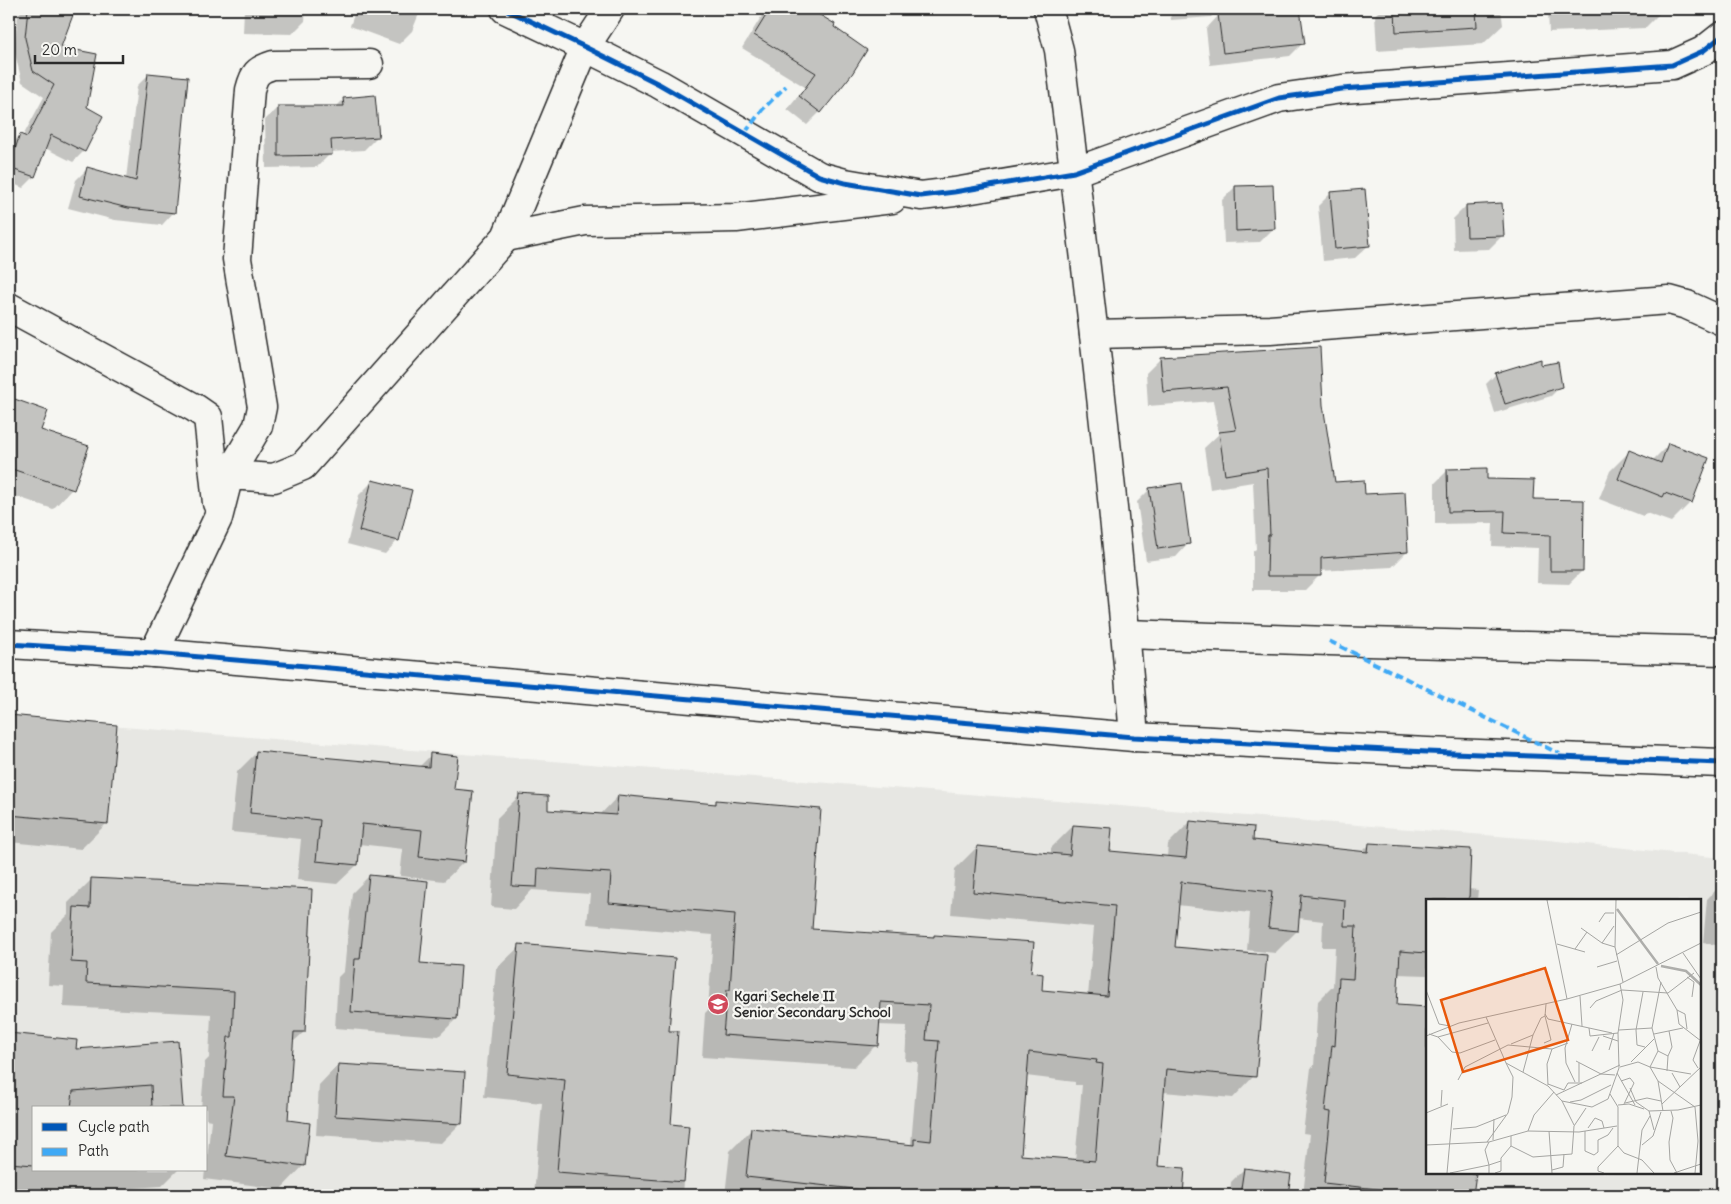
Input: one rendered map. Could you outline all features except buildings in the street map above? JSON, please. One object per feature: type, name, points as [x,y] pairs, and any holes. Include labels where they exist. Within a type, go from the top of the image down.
[{"type":"street","points":[[505,9],[659,84],[820,176],[846,183],[921,196]]},
{"type":"street","points":[[229,475],[274,478],[303,466],[506,237],[585,47],[610,9]]},
{"type":"street","points":[[1048,9],[1059,50],[1094,334],[1126,634],[1134,738]]},
{"type":"street","points":[[506,237],[585,221],[736,218],[921,196],[1074,172],[1279,98],[1342,89],[1672,65],[1703,52],[1722,36]]},
{"type":"street","points":[[154,653],[218,518],[229,475],[248,446],[258,426],[262,407],[237,259],[250,90],[253,77],[262,69],[273,65],[369,64]]},
{"type":"street","points":[[1094,334],[1279,330],[1669,300],[1687,305],[1722,320]]},
{"type":"street","points":[[9,307],[194,408],[248,446]]},
{"type":"street","points":[[208,417],[218,518]]},
{"type":"street","points":[[1126,634],[1722,651]]},
{"type":"street","points":[[9,644],[154,653],[1134,738],[1721,764]]},
{"type":"shaded area","name":"Kgari Sechele II Senior Secondary School","points":[[9,718],[1548,840],[1722,858],[1722,1195],[9,1195]]},
{"type":"marked path","points":[[745,133],[762,110],[786,86]]},
{"type":"marked path","points":[[1329,641],[1560,754]]},
{"type":"cycle path","points":[[505,9],[659,84],[819,176],[845,183],[921,196],[1074,172],[1279,98],[1342,89],[1672,65],[1703,51],[1722,36]]},
{"type":"cycle path","points":[[9,644],[154,653],[1134,737],[1427,752],[1722,763]]},
{"type":"place","name":"Kgari Sechele II Senior Secondary School","points":[[718,1004]]}]
